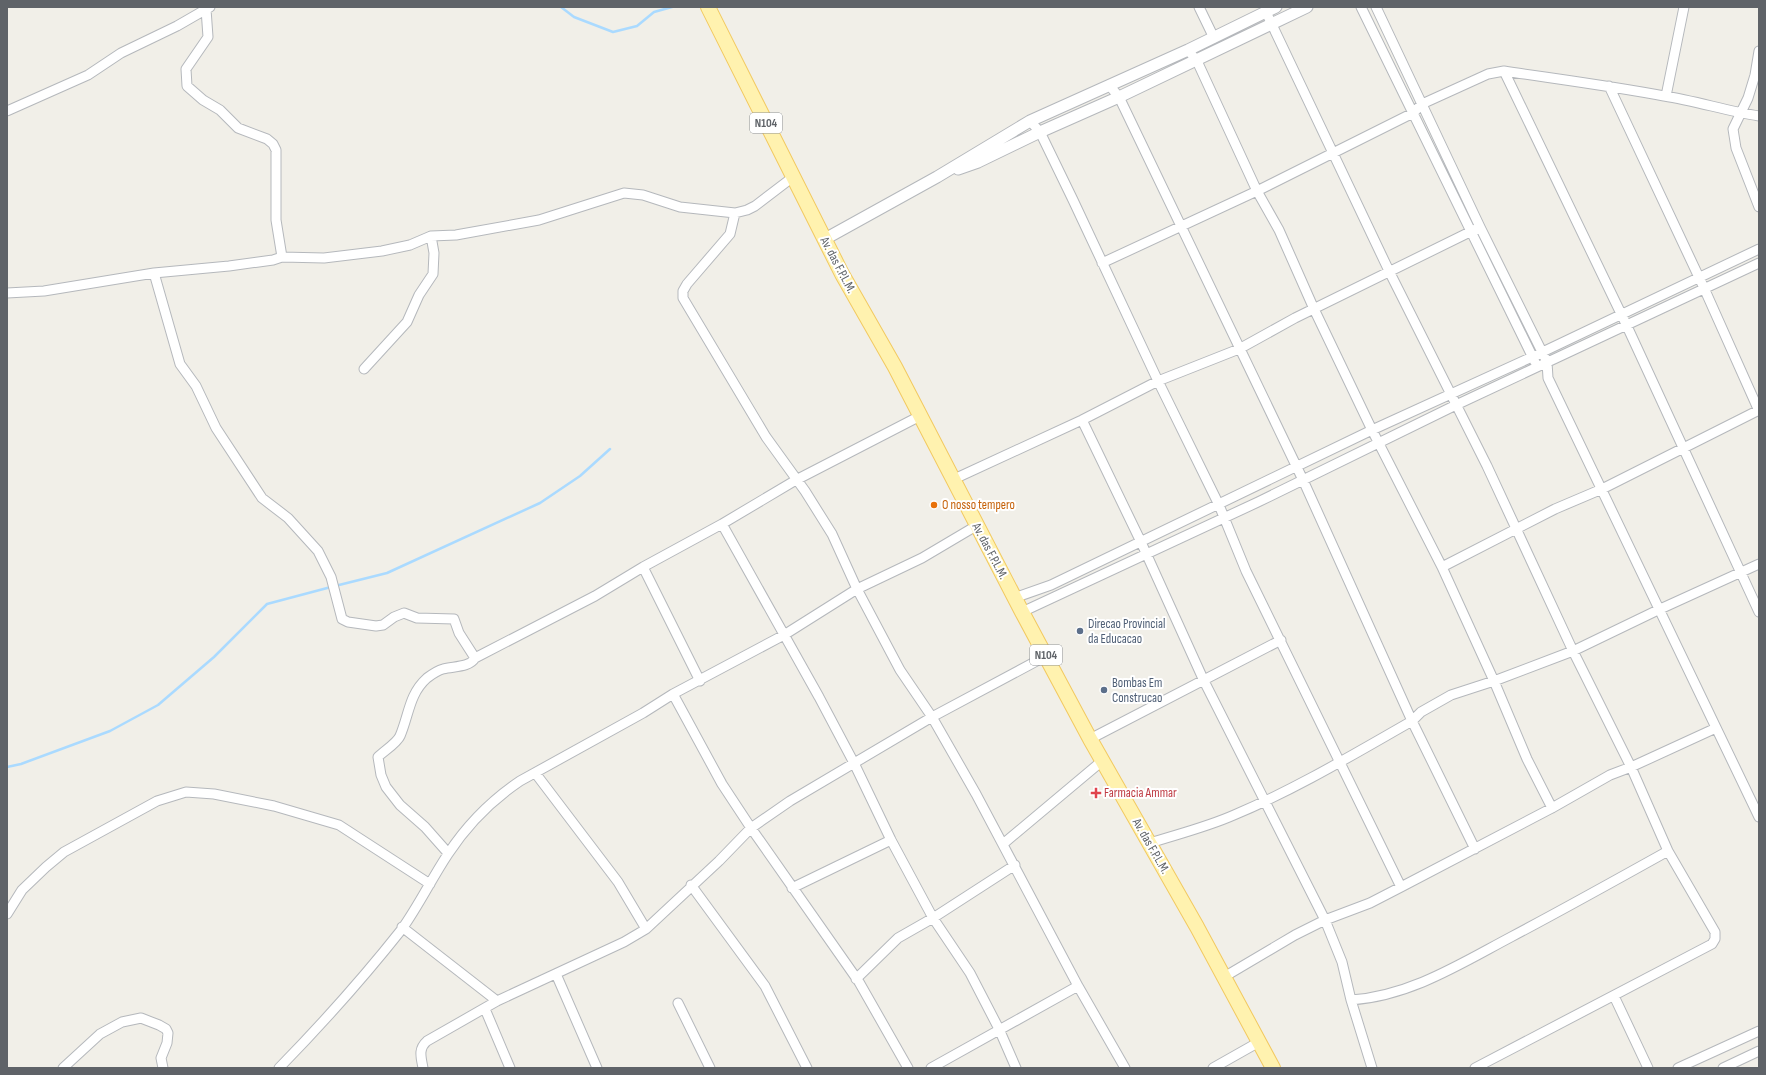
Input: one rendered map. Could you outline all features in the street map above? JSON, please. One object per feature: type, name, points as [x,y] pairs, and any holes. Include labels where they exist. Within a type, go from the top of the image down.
[{"type":"main road","name":"Av. das F.P.L.M.","points":[[708,7],[825,239],[920,416],[1014,598],[1090,740],[1150,843],[1273,1068]]},
{"type":"street","points":[[1199,7],[1214,38]]},
{"type":"street","points":[[825,239],[937,177],[1030,122],[1214,38],[1276,7]]},
{"type":"street","points":[[937,177],[978,162],[1040,132],[1197,61],[1307,7]]},
{"type":"street","points":[[1361,7],[1413,113],[1547,362],[1548,378]]},
{"type":"street","points":[[1376,7],[1422,104],[1532,357],[1537,367],[1548,378],[1602,489],[1658,610],[1759,817]]},
{"type":"street","points":[[1666,96],[1684,7]]},
{"type":"street","points":[[7,111],[88,75],[120,53],[177,26],[208,8]]},
{"type":"street","points":[[208,8],[208,36],[186,69],[187,86],[203,100],[220,110],[238,128],[267,139],[273,144],[276,150],[276,220],[282,257]]},
{"type":"street","points":[[1266,12],[1390,273],[1456,405],[1573,651],[1631,767],[1668,851],[1715,932],[1715,939],[1712,944],[1475,1068]]},
{"type":"street","points":[[1188,50],[1197,61],[1256,191],[1279,230],[1314,310],[1378,443],[1442,567],[1494,681],[1527,759],[1552,808]]},
{"type":"street","points":[[1759,51],[1755,75],[1748,98],[1733,129],[1736,148],[1759,207]]},
{"type":"street","points":[[1504,71],[1626,324],[1740,574],[1759,612]]},
{"type":"street","points":[[1102,263],[1256,191],[1413,113],[1422,104],[1488,74],[1504,71],[1609,86],[1666,96],[1759,116]]},
{"type":"street","points":[[1109,85],[1119,97],[1303,480],[1412,721],[1475,849]]},
{"type":"street","points":[[1442,567],[1555,509],[1602,489],[1759,411],[1704,288],[1609,86]]},
{"type":"street","points":[[1030,122],[1040,132],[1158,381],[1219,505],[1246,571],[1401,887]]},
{"type":"street","points":[[7,293],[44,291],[154,273],[229,266],[273,260],[282,257],[324,258],[382,251],[410,245],[431,236],[456,235],[539,220],[624,193],[643,195],[680,207],[735,213],[755,206],[793,177]]},
{"type":"street","points":[[735,213],[730,234],[687,284],[683,291],[683,298],[750,412],[805,491],[832,534],[857,589],[900,670],[932,717],[1015,865],[1078,986],[1125,1068]]},
{"type":"street","points":[[952,480],[1082,420],[1158,381],[1239,349],[1476,230]]},
{"type":"street","points":[[364,370],[380,354],[407,322],[419,295],[433,274],[434,253],[431,236]]},
{"type":"street","points":[[1014,598],[1051,585],[1372,430],[1532,357],[1759,249]]},
{"type":"street","points":[[1022,612],[1225,518],[1456,405],[1626,324],[1759,263]]},
{"type":"street","points":[[154,273],[180,364],[196,386],[216,428],[262,498],[288,518],[306,536],[318,551],[331,577],[342,619],[348,622],[376,626],[383,625],[394,616],[404,613],[418,618],[454,619],[459,633],[475,658]]},
{"type":"street","points":[[448,853],[424,827],[400,805],[386,787],[381,775],[378,757],[400,737],[414,693],[428,678],[442,669],[472,662],[475,658],[595,596],[643,566],[722,524],[796,480],[920,416]]},
{"type":"street","points":[[1082,420],[1141,542],[1204,680],[1325,920],[1342,962],[1351,1000],[1372,1068]]},
{"type":"street","points":[[722,524],[854,763],[891,840],[933,918],[970,973],[999,1029],[1016,1068]]},
{"type":"street","points":[[280,1068],[334,1008],[402,927],[448,853],[463,833],[486,808],[503,793],[643,713],[673,694],[784,635],[857,589],[922,558],[976,526]]},
{"type":"street","points":[[1150,843],[1219,821],[1265,800],[1340,763],[1412,721],[1421,712],[1451,695],[1494,681],[1573,651],[1759,564]]},
{"type":"street","points":[[643,566],[700,681]]},
{"type":"street","points":[[1090,740],[1171,696],[1281,640]]},
{"type":"street","points":[[422,1068],[420,1052],[422,1045],[427,1041],[497,1001],[624,942],[646,929],[691,885],[719,861],[750,828],[790,802],[932,717],[1046,656]]},
{"type":"street","points":[[673,694],[722,784],[750,828],[856,979],[908,1068]]},
{"type":"street","points":[[1224,977],[1325,920],[1370,903],[1552,808],[1610,775],[1716,728]]},
{"type":"street","points":[[1003,844],[1102,761]]},
{"type":"street","points":[[536,774],[618,882],[646,929]]},
{"type":"street","points":[[7,914],[22,890],[46,866],[64,852],[157,801],[186,792],[214,794],[274,806],[339,825],[430,884]]},
{"type":"street","points":[[792,888],[891,840]]},
{"type":"street","points":[[1351,1000],[1377,998],[1423,983],[1587,897],[1668,851]]},
{"type":"street","points":[[856,979],[898,938],[933,918],[1015,865]]},
{"type":"street","points":[[691,885],[765,986],[807,1068]]},
{"type":"street","points":[[402,927],[497,1001]]},
{"type":"street","points":[[556,974],[597,1068]]},
{"type":"street","points":[[931,1068],[1078,986]]},
{"type":"street","points":[[1614,996],[1648,1068]]},
{"type":"street","points":[[678,1003],[710,1068]]},
{"type":"street","points":[[485,1009],[510,1068]]},
{"type":"street","points":[[63,1068],[100,1034],[122,1022],[141,1018],[159,1025],[166,1029],[168,1033],[167,1043],[161,1058],[163,1068]]},
{"type":"street","points":[[1678,1068],[1759,1031]]},
{"type":"street","points":[[1213,1068],[1259,1042]]},
{"type":"street","points":[[1723,1068],[1759,1051]]},
{"type":"waterway","points":[[561,7],[574,17],[613,32],[637,26],[654,12],[672,7]]},
{"type":"waterway","points":[[335,586],[387,573],[540,503],[580,476],[610,449]]},
{"type":"waterway","points":[[7,767],[21,764],[110,731],[158,705],[214,657],[267,604],[331,587]]},
{"type":"place","name":"O nosso tempero","points":[[934,505]]},
{"type":"place","name":"Direcao Provincial da Educacao","points":[[1080,631]]},
{"type":"place","name":"Bombas Em Construcao","points":[[1104,690]]},
{"type":"place","name":"Farmacia Ammar","points":[[1096,793]]}]
